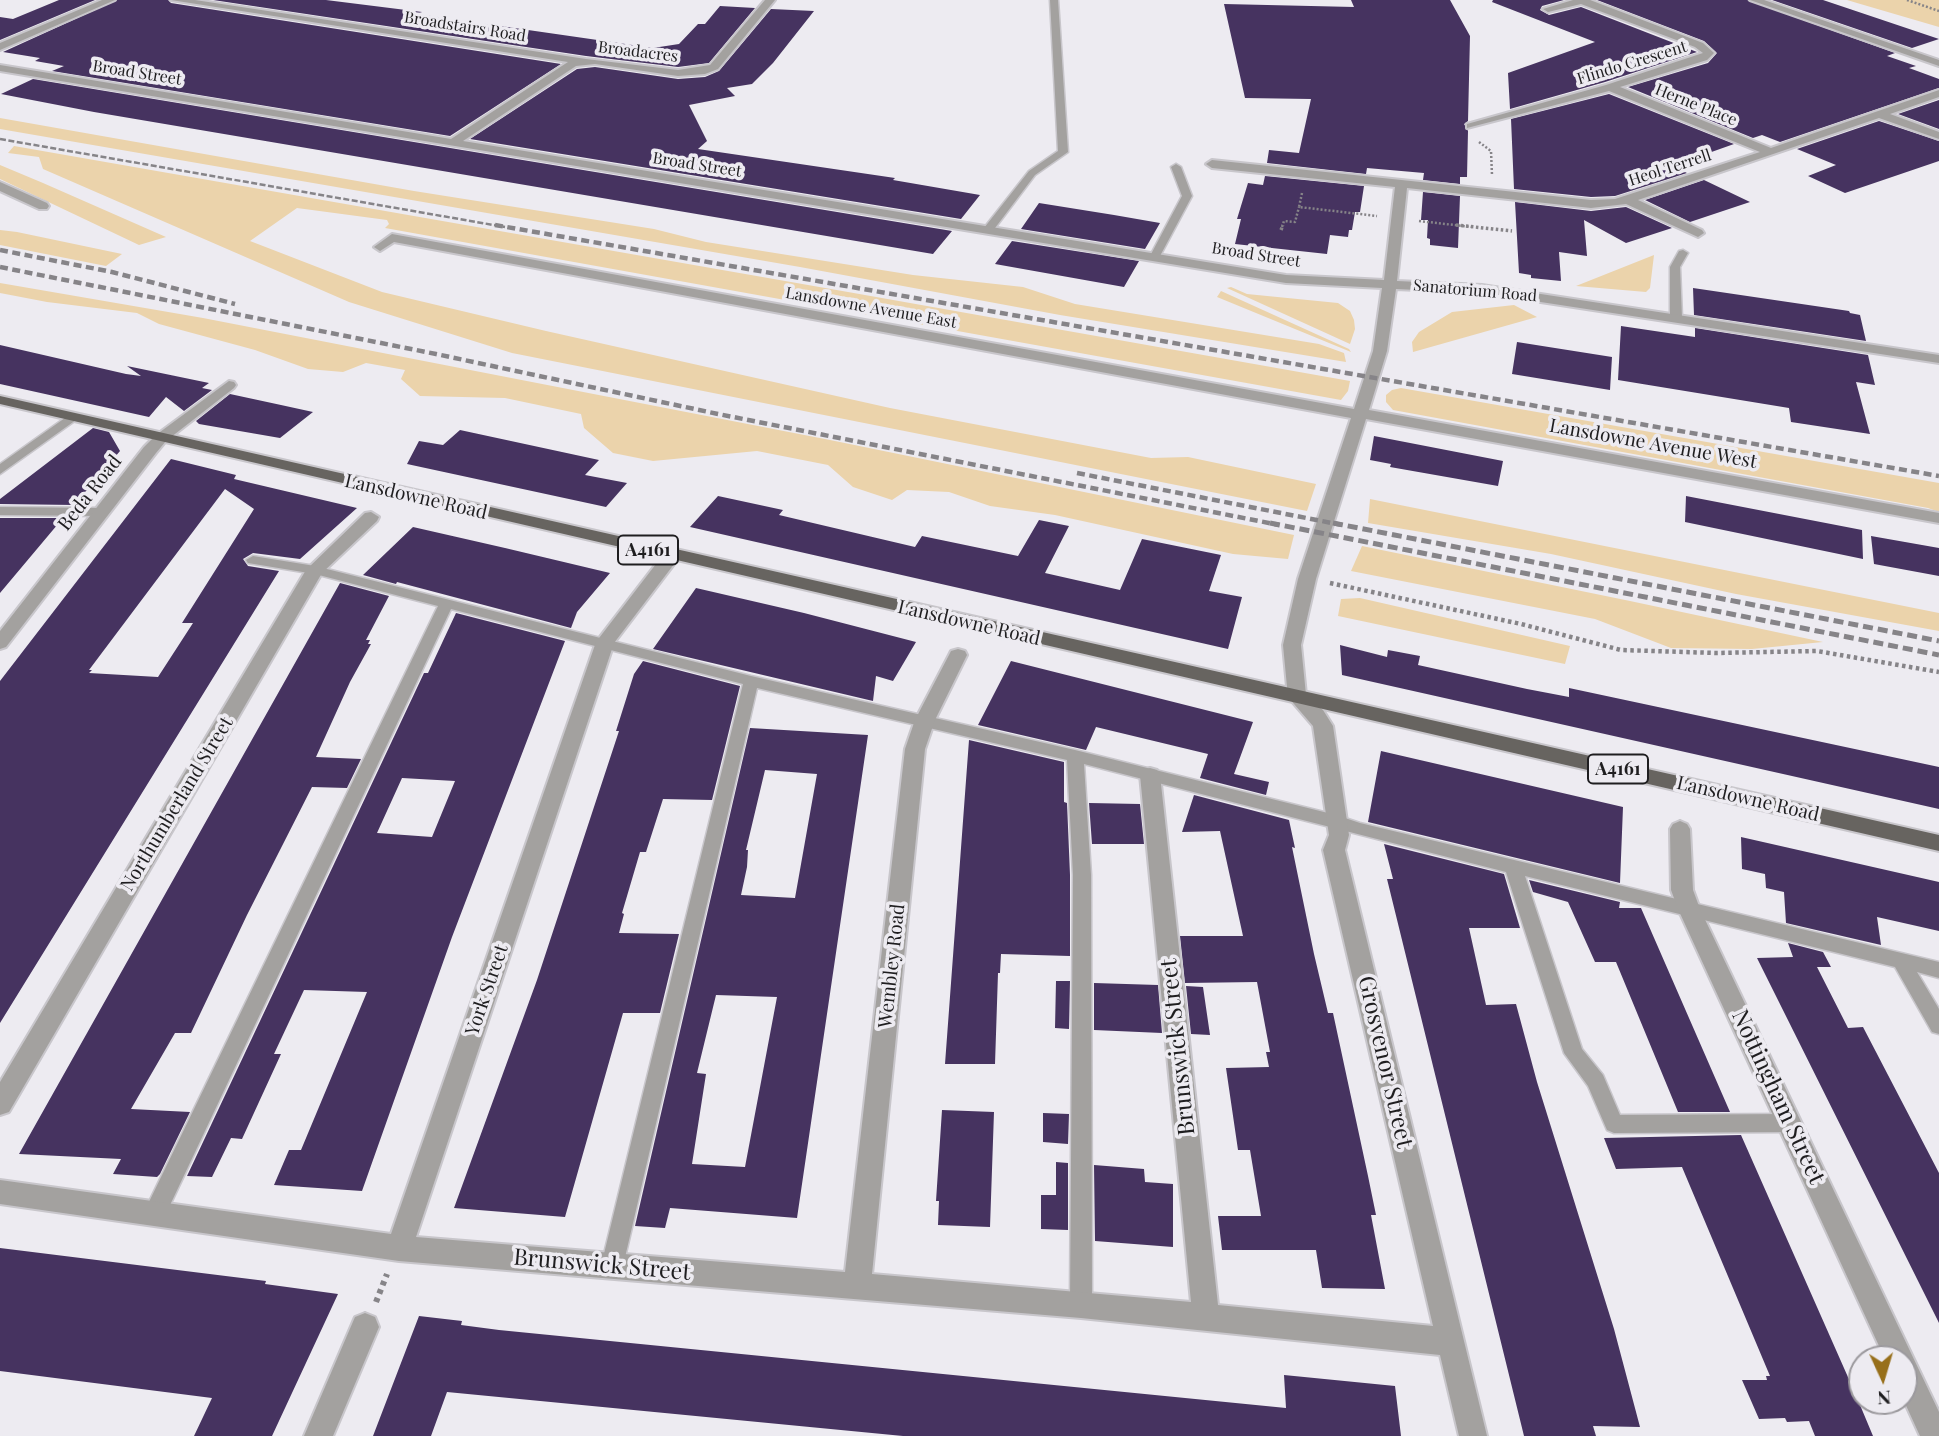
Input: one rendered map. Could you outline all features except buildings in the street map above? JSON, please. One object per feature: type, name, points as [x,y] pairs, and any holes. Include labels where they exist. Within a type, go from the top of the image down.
[{"type":"main road","name":"Lansdowne Road","points":[[0,400],[1939,843]]},
{"type":"street","points":[[0,47],[110,0]]},
{"type":"street","name":"Broadstairs Road","points":[[176,0],[583,61]]},
{"type":"street","name":"Broadacres","points":[[452,143],[566,67],[583,61],[678,73],[705,71],[714,67],[770,0]]},
{"type":"street","points":[[1548,9],[1584,0]]},
{"type":"street","name":"Flindo Crescent","points":[[1471,126],[1610,87],[1703,58],[1709,53],[1699,45],[1584,0]]},
{"type":"street","points":[[1755,0],[1937,61]]},
{"type":"street","name":"Broad Street","points":[[0,68],[1286,279],[1389,285]]},
{"type":"street","name":"Herne Place","points":[[1610,87],[1771,152]]},
{"type":"street","name":"Heol Terrell","points":[[1212,164],[1591,204],[1628,200],[1939,93]]},
{"type":"street","points":[[1880,114],[1939,136]]},
{"type":"street","points":[[1251,169],[1255,154]]},
{"type":"street","points":[[1389,285],[1401,184]]},
{"type":"street","points":[[0,186],[43,206]]},
{"type":"street","points":[[1628,200],[1698,233]]},
{"type":"street","name":"Lansdowne Avenue East","points":[[380,247],[392,238],[1359,414]]},
{"type":"street","name":"Sanatorium Road","points":[[1297,697],[1292,645],[1307,579],[1380,351],[1389,285],[1482,289],[1939,359]]},
{"type":"street","name":"Beda Road","points":[[0,643],[161,438],[229,385]]},
{"type":"street","name":"Lansdowne Avenue West","points":[[1359,414],[1384,415],[1939,519]]},
{"type":"street","name":"Northumberland Street","points":[[0,1104],[315,570],[371,517]]},
{"type":"street","name":"York Street","points":[[399,1248],[605,642],[672,555]]},
{"type":"street","name":"Wembley Road","points":[[858,1286],[915,748],[925,720],[958,655]]},
{"type":"street","name":"Grosvenor Street","points":[[1297,697],[1317,715],[1323,726],[1339,835],[1334,850],[1473,1436]]},
{"type":"street","name":"Brunswick Street","points":[[1150,775],[1206,1318]]},
{"type":"street","name":"Nottingham Street","points":[[1680,829],[1682,890],[1689,909],[1893,1345]]},
{"type":"street","name":"Brunswick Street","points":[[0,1192],[399,1248],[1081,1305],[1451,1342]]},
{"type":"street","points":[[318,1436],[365,1327]]},
{"type":"street","points":[[1918,1399],[1935,1436]]},
{"type":"lane","points":[[988,230],[1032,173],[1063,152],[1054,0]]},
{"type":"lane","points":[[1155,257],[1187,196],[1176,167]]},
{"type":"lane","points":[[1676,318],[1675,267],[1683,253]]},
{"type":"lane","points":[[0,470],[72,417]]},
{"type":"lane","points":[[0,511],[102,512]]},
{"type":"lane","points":[[253,560],[315,570],[751,681],[1075,756],[1336,821],[1357,829],[1939,970]]},
{"type":"lane","points":[[155,1213],[447,603]]},
{"type":"lane","points":[[612,1266],[751,681]]},
{"type":"lane","points":[[1075,756],[1082,874],[1081,1305]]},
{"type":"lane","points":[[1513,866],[1574,1053],[1596,1081],[1614,1124],[1790,1124]]},
{"type":"lane","points":[[1901,961],[1939,1026]]},
{"type":"path","points":[[1907,0],[1939,11]]},
{"type":"path","points":[[1471,126],[1481,146],[1491,151],[1492,194]]},
{"type":"path","points":[[1281,230],[1284,221],[1296,222],[1307,174]]},
{"type":"path","points":[[1299,207],[1512,231]]},
{"type":"path","points":[[1307,579],[1509,621],[1621,650],[1716,653],[1817,650],[1939,672]]},
{"type":"path","points":[[365,1327],[399,1248]]},
{"type":"shaded area","points":[[1847,0],[1939,0],[1939,27],[1857,3]]},
{"type":"shaded area","points":[[0,118],[414,191],[654,229],[706,242],[913,275],[1023,287],[1075,304],[1319,344],[1344,353],[1346,362],[1060,315],[800,267],[0,129]]},
{"type":"shaded area","points":[[14,146],[1350,381],[1348,391],[1341,400],[385,228],[389,224],[387,220],[297,208],[250,241],[382,292],[546,331],[890,408],[1151,458],[1188,457],[1316,484],[1307,511],[512,353],[349,302],[43,169],[39,157],[8,153]]},
{"type":"shaded area","points":[[0,165],[166,237],[139,245],[0,179]]},
{"type":"shaded area","points":[[0,230],[122,254],[106,266],[0,245]]},
{"type":"shaded area","points":[[1654,255],[1650,288],[1646,292],[1576,286]]},
{"type":"shaded area","points":[[0,283],[203,318],[830,440],[1294,535],[1288,559],[1233,554],[1055,515],[990,506],[949,492],[907,490],[892,500],[853,487],[828,465],[757,451],[653,461],[613,453],[584,428],[581,414],[505,398],[420,396],[401,379],[405,370],[366,363],[343,372],[308,369],[255,350],[159,324],[137,313],[47,302],[0,293]]},
{"type":"shaded area","points":[[1231,287],[1247,294],[1338,303],[1350,311],[1354,320],[1355,329],[1350,344],[1227,288]]},
{"type":"shaded area","points":[[1221,291],[1349,349],[1351,352],[1217,297]]},
{"type":"shaded area","points":[[1514,305],[1537,317],[1413,352],[1412,342],[1419,332],[1452,312]]},
{"type":"shaded area","points":[[1401,388],[1939,483],[1939,512],[1393,410],[1386,402],[1386,395]]},
{"type":"shaded area","points":[[1370,499],[1939,613],[1939,631],[1736,594],[1551,554],[1368,523]]},
{"type":"shaded area","points":[[1362,546],[1823,642],[1752,649],[1671,648],[1595,619],[1351,571]]},
{"type":"shaded area","points":[[1360,598],[1570,646],[1565,664],[1338,616],[1341,599]]},
{"type":"railway","points":[[0,139],[505,227]]},
{"type":"railway","points":[[495,225],[1939,476]]},
{"type":"railway","points":[[0,250],[112,272],[235,304]]},
{"type":"railway","points":[[0,267],[436,354],[718,414],[1279,525]]},
{"type":"railway","points":[[1077,473],[1342,525]]},
{"type":"railway","points":[[1270,523],[1939,655]]},
{"type":"railway","points":[[1333,523],[1939,641]]}]
